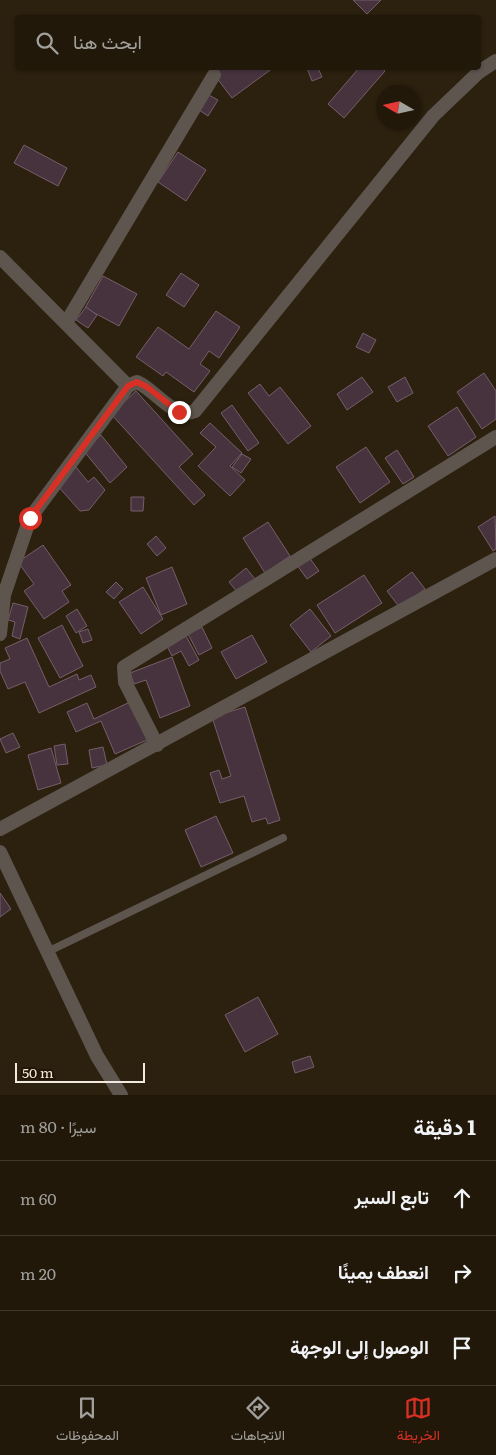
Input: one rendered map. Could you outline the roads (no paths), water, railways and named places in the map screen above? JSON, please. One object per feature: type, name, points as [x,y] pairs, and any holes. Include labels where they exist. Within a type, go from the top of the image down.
[{"type":"street","points":[[0,634],[4,595],[30,518],[128,386],[137,382],[147,387],[179,412],[188,414],[195,411],[433,116],[479,72],[496,61]]},
{"type":"street","points":[[66,323],[214,75]]},
{"type":"street","points":[[0,257],[128,386]]},
{"type":"street","points":[[157,745],[124,682],[124,667],[496,438]]},
{"type":"street","points":[[0,829],[496,559]]},
{"type":"street","points":[[1,857],[97,1056],[121,1095]]},
{"type":"lane","points":[[47,952],[283,838]]}]
